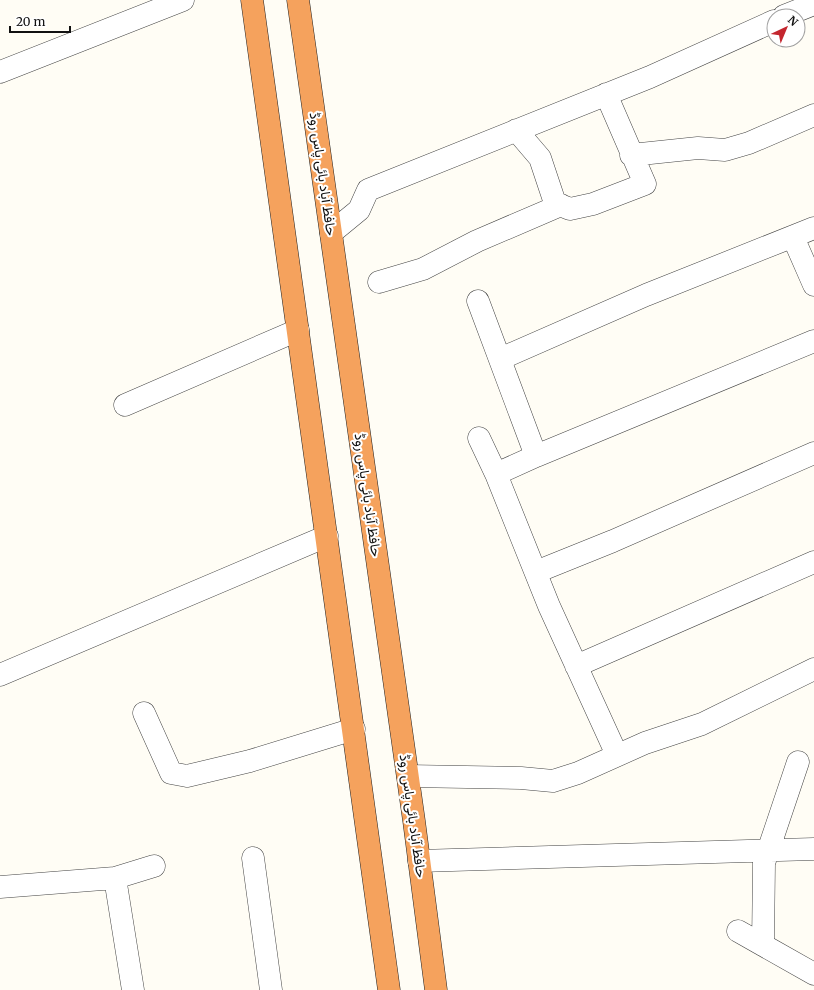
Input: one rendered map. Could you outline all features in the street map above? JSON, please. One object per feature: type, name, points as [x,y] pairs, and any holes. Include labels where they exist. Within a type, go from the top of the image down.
[{"type":"highway","points":[[252,0],[389,990]]},
{"type":"highway","name":"حافظ آباد بائی پاس روڈ","points":[[298,0],[408,776],[436,990]]},
{"type":"street","points":[[0,72],[183,0]]},
{"type":"street","points":[[804,8],[814,4]]},
{"type":"street","points":[[331,233],[359,210],[368,190],[650,77],[766,25]]},
{"type":"street","points":[[516,130],[540,158],[555,203],[570,209],[593,204],[645,184],[606,94]]},
{"type":"street","points":[[632,155],[698,148],[725,150],[749,143],[814,115]]},
{"type":"street","points":[[380,282],[423,269],[477,241],[561,205]]},
{"type":"street","points":[[500,359],[646,295],[814,228]]},
{"type":"street","points":[[793,237],[814,285]]},
{"type":"street","points":[[478,301],[536,456]]},
{"type":"street","points":[[125,405],[298,330]]},
{"type":"street","points":[[496,474],[814,341]]},
{"type":"street","points":[[478,438],[496,474],[576,666],[617,755]]},
{"type":"street","points":[[536,572],[814,453]]},
{"type":"street","points":[[0,675],[327,536]]},
{"type":"street","points":[[576,666],[814,562]]},
{"type":"street","points":[[408,776],[521,778],[553,781],[645,743],[702,724],[814,669]]},
{"type":"street","points":[[144,713],[171,773],[187,776],[250,761],[354,729]]},
{"type":"street","points":[[763,945],[764,863],[798,762]]},
{"type":"street","points":[[419,861],[814,849]]},
{"type":"street","points":[[253,858],[271,990]]},
{"type":"street","points":[[0,887],[115,878],[154,866]]},
{"type":"street","points":[[115,878],[132,990]]},
{"type":"street","points":[[738,931],[814,974]]}]
